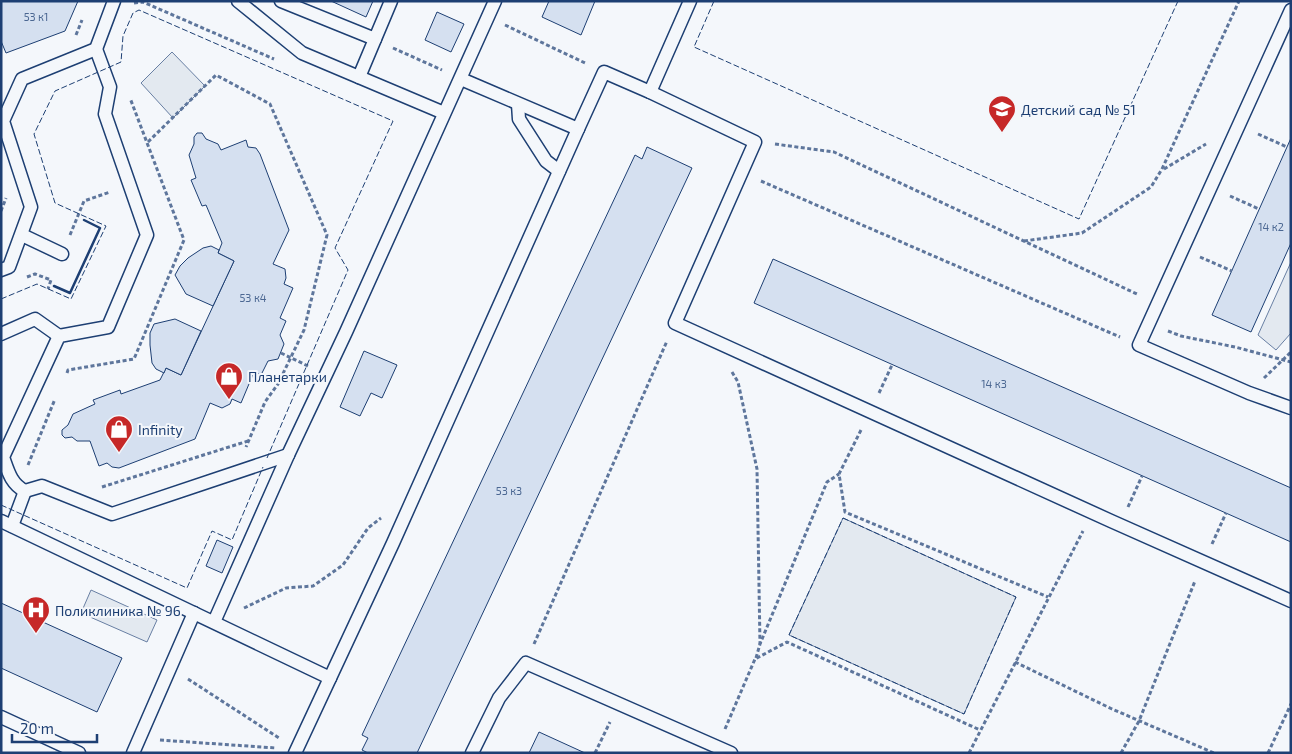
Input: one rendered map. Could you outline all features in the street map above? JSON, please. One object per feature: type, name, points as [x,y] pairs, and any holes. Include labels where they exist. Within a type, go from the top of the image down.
[{"type":"lane","points":[[1,334],[35,318],[59,336],[108,328],[147,235],[105,114],[110,87],[96,49],[114,1]]},
{"type":"lane","points":[[238,1],[302,53],[444,113]]},
{"type":"lane","points":[[281,1],[374,39]]},
{"type":"lane","points":[[359,77],[391,1]]},
{"type":"lane","points":[[650,92],[690,1]]},
{"type":"lane","points":[[214,622],[288,455],[346,332],[493,7]]},
{"type":"lane","points":[[1291,10],[1139,345],[1249,393],[1291,408]]},
{"type":"lane","points":[[1,270],[9,267],[31,207],[3,121],[22,79],[96,49]]},
{"type":"lane","points":[[295,751],[408,508],[604,72],[755,142],[675,323],[1291,601]]},
{"type":"lane","points":[[461,79],[578,129]]},
{"type":"lane","points":[[518,104],[519,119],[546,161],[559,171]]},
{"type":"lane","points":[[22,235],[62,254]]},
{"type":"lane","points":[[26,491],[18,487],[9,476],[2,453],[59,336]]},
{"type":"lane","points":[[288,455],[112,514],[42,486],[26,491],[7,523],[330,678]]},
{"type":"lane","points":[[133,753],[194,613]]},
{"type":"lane","points":[[472,753],[499,698],[526,663],[731,753]]},
{"type":"lane","points":[[1,717],[79,753]]},
{"type":"path","points":[[1024,241],[1082,233],[1151,187],[1162,169],[1239,1]]},
{"type":"path","points":[[129,6],[133,3],[143,2],[280,61]]},
{"type":"path","points":[[493,7],[506,26],[604,72]]},
{"type":"path","points":[[374,39],[461,79]]},
{"type":"path","points":[[148,142],[216,75],[270,104],[327,235],[304,330],[278,384],[265,402],[234,472]]},
{"type":"path","points":[[1162,169],[1239,125],[1287,147]]},
{"type":"path","points":[[755,142],[834,152],[1157,304]]},
{"type":"path","points":[[62,254],[84,201],[159,173]]},
{"type":"path","points":[[742,173],[1139,345]]},
{"type":"path","points":[[1211,188],[1259,209]]},
{"type":"path","points":[[1183,250],[1232,271]]},
{"type":"path","points":[[26,277],[35,274],[51,280],[48,289]]},
{"type":"path","points":[[526,663],[675,323]]},
{"type":"path","points":[[1148,324],[1181,336],[1235,347],[1291,362]]},
{"type":"path","points":[[714,342],[738,382],[757,469],[760,644]]},
{"type":"path","points":[[1249,393],[1291,352]]},
{"type":"path","points":[[281,353],[304,364]]},
{"type":"path","points":[[718,746],[827,482],[839,474],[892,365]]},
{"type":"path","points":[[99,488],[249,440]]},
{"type":"path","points":[[839,474],[845,512],[1048,597]]},
{"type":"path","points":[[1120,525],[1142,476]]},
{"type":"path","points":[[214,622],[286,588],[313,586],[343,565],[368,528],[384,515],[408,508]]},
{"type":"path","points":[[969,753],[1092,512]]},
{"type":"path","points":[[1121,753],[1139,721],[1203,562],[1226,513]]},
{"type":"path","points":[[755,659],[787,642],[980,730]]},
{"type":"path","points":[[1014,662],[1139,721],[1214,753]]},
{"type":"path","points":[[169,667],[295,751]]},
{"type":"path","points":[[595,753],[618,704]]},
{"type":"path","points":[[1268,753],[1291,704]]},
{"type":"path","points":[[139,739],[295,751]]},
{"type":"shaded area","points":[[172,52],[205,86],[173,118],[141,83]]},
{"type":"shaded area","points":[[1291,262],[1291,333],[1276,350],[1258,335]]},
{"type":"shaded area","points":[[843,518],[1016,597],[964,714],[789,635]]},
{"type":"shaded area","points":[[91,590],[157,620],[147,642],[81,613]]},
{"type":"building","points":[[1,1],[78,1],[65,31],[6,53],[1,41]]},
{"type":"building","points":[[331,1],[373,1],[366,17]]},
{"type":"building","points":[[549,1],[595,1],[581,35],[542,17]]},
{"type":"building","points":[[437,12],[464,24],[451,52],[425,40]]},
{"type":"building","points":[[197,133],[202,133],[206,139],[218,144],[221,150],[246,140],[248,147],[256,148],[260,154],[289,230],[273,264],[285,269],[286,278],[284,284],[293,288],[280,318],[286,321],[280,335],[284,344],[278,359],[268,361],[261,375],[254,372],[241,403],[232,399],[230,404],[222,408],[210,403],[195,439],[119,468],[112,467],[107,463],[99,466],[90,441],[77,441],[72,437],[65,438],[62,435],[62,430],[68,425],[73,414],[95,404],[93,400],[120,390],[121,394],[160,380],[166,368],[181,375],[234,261],[218,253],[222,243],[206,205],[202,206],[191,180],[196,178],[189,155]]},
{"type":"building","points":[[1291,138],[1291,243],[1251,332],[1212,315]]},
{"type":"building","points":[[647,147],[692,168],[417,753],[368,753],[362,750],[368,738],[362,735],[635,155],[642,159]]},
{"type":"building","points":[[211,246],[219,250],[218,253],[234,261],[213,306],[186,294],[175,275],[188,258],[203,248]]},
{"type":"building","points":[[773,259],[1291,488],[1291,542],[754,303]]},
{"type":"building","points":[[175,319],[201,331],[181,375],[166,368],[164,373],[156,369],[152,363],[150,345],[150,333],[154,324]]},
{"type":"building","points":[[364,351],[397,365],[382,398],[371,393],[360,416],[340,407]]},
{"type":"building","points":[[217,540],[233,547],[222,573],[206,566]]},
{"type":"building","name":"Поликлиника № 96","points":[[1,603],[122,658],[97,712],[1,668]]},
{"type":"building","points":[[539,732],[585,753],[529,753]]},
{"type":"fence","points":[[714,1],[694,47],[1079,219],[1178,1]]},
{"type":"fence","points":[[1,299],[37,284],[71,299],[106,226],[55,203],[34,134],[55,91],[121,62],[123,36],[133,13],[139,10],[393,121],[335,248],[348,270],[267,458]]},
{"type":"fence","points":[[1,505],[187,588],[212,531],[232,540],[263,467]]},
{"type":"fence","points":[[843,518],[1016,597],[964,714],[789,635],[843,518]]},
{"type":"wall","points":[[54,286],[70,293],[100,228],[84,220]]},
{"type":"place","name":"Детский сад № 51","points":[[1002,133]]},
{"type":"place","name":"Планетарки","points":[[229,400]]},
{"type":"place","name":"Infinity","points":[[119,453]]},
{"type":"place","name":"Поликлиника № 96","points":[[36,634]]}]
